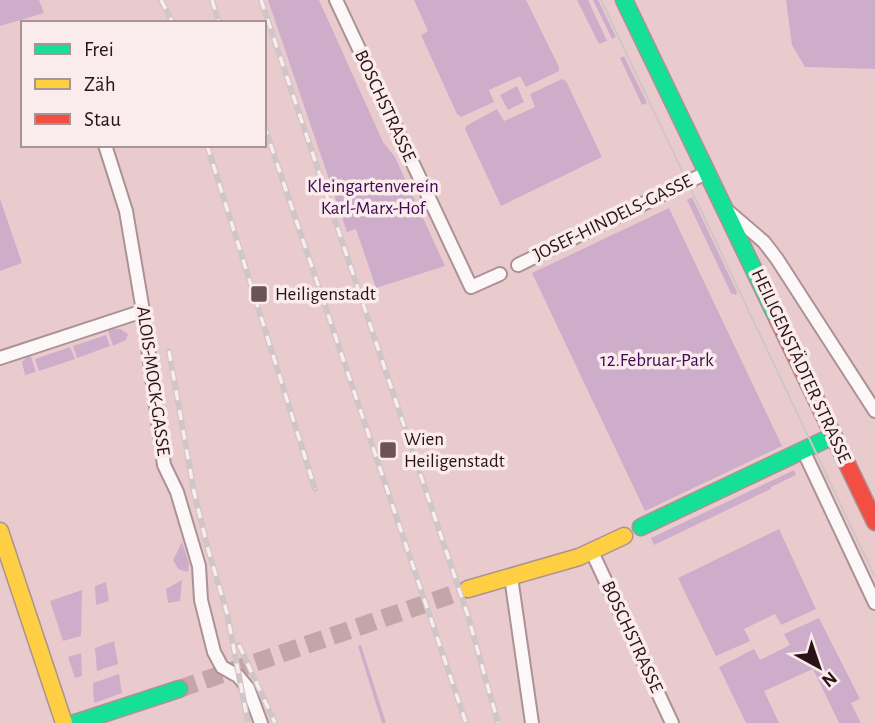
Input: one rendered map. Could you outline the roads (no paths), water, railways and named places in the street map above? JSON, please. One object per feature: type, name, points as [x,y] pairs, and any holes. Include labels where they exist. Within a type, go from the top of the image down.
[{"type":"street","name":"BOSCHSTRASSE","points":[[336,0],[471,287],[500,274]]},
{"type":"street","name":"HEILIGENSTÄDTER STRASSE","points":[[624,0],[875,522]]},
{"type":"street","name":"ALOIS-MOCK-GASSE","points":[[106,147],[126,211],[143,310],[164,465],[177,492],[199,566],[201,600],[214,652],[222,667],[238,676],[248,688],[261,723]]},
{"type":"street","name":"JOSEF-HINDELS-GASSE","points":[[517,265],[708,172]]},
{"type":"street","name":"HEILIGENSTÄDTER STRASSE","points":[[726,210],[764,242],[875,411]]},
{"type":"street","points":[[0,358],[143,310]]},
{"type":"street","points":[[641,527],[834,436]]},
{"type":"street","name":"HEILIGENSTÄDTER STRASSE","points":[[803,450],[875,603]]},
{"type":"street","points":[[0,531],[64,723]]},
{"type":"street","points":[[468,589],[592,552],[624,536]]},
{"type":"street","name":"BOSCHSTRASSE","points":[[592,552],[672,723]]},
{"type":"street","points":[[511,577],[532,723]]},
{"type":"street","points":[[75,723],[179,689]]},
{"type":"tunnel","points":[[179,689],[468,589]]},
{"type":"tram line","points":[[601,0],[875,577]]},
{"type":"railway","points":[[161,0],[172,21]]},
{"type":"railway","points":[[212,0],[218,21]]},
{"type":"railway","points":[[261,0],[468,616],[498,723]]},
{"type":"railway","points":[[266,131],[466,723]]},
{"type":"railway","points":[[208,147],[315,489]]},
{"type":"railway","points":[[169,351],[194,492],[227,613],[248,723]]},
{"type":"railway","points":[[239,645],[275,723]]},
{"type":"place","name":"Heiligenstadt","points":[[259,294]]},
{"type":"place","name":"Wien Heiligenstadt","points":[[388,450]]},
{"type":"park label","name":"Kleingartenverein Karl-Marx-Hof","points":[[373,197]]},
{"type":"park label","name":"12.Februar-Park","points":[[657,360]]}]
